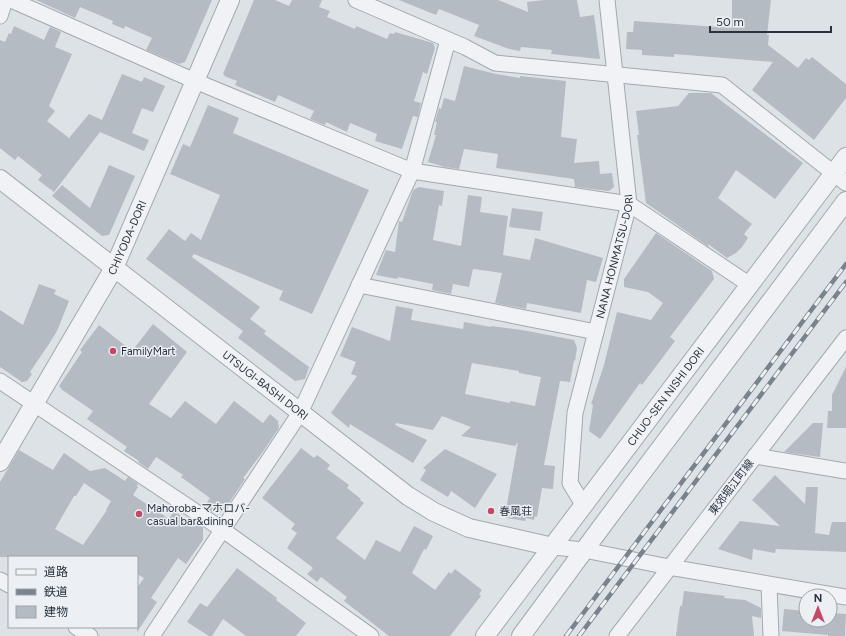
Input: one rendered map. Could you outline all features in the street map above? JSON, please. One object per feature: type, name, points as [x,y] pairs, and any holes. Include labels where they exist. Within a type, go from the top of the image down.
[{"type":"street","points":[[0,16],[5,0]]},
{"type":"street","points":[[11,0],[195,80],[412,171],[629,204],[750,285]]},
{"type":"street","name":"CHIYODA-DORI","points":[[0,462],[114,268],[230,0]]},
{"type":"street","points":[[356,0],[448,40],[495,63],[722,85],[840,178]]},
{"type":"street","name":"NANA HONMATSU-DORI","points":[[584,506],[570,483],[575,413],[629,204],[607,0]]},
{"type":"street","points":[[152,636],[300,413],[412,171],[448,40]]},
{"type":"street","name":"CHUO-SEN NISHI DORI","points":[[485,636],[750,285],[840,178],[846,157]]},
{"type":"street","name":"UTSUGI-BASHI DORI","points":[[0,180],[408,496],[434,512],[469,528],[553,546]]},
{"type":"street","points":[[522,636],[584,550],[846,201]]},
{"type":"street","points":[[359,285],[596,332]]},
{"type":"street","name":"東郊堀江町線","points":[[617,636],[846,338]]},
{"type":"street","points":[[831,357],[846,359]]},
{"type":"street","points":[[0,381],[223,530],[371,636]]},
{"type":"street","points":[[755,456],[846,471]]},
{"type":"street","points":[[553,546],[584,550],[769,585],[846,597]]},
{"type":"street","points":[[769,585],[771,636]]},
{"type":"street","points":[[78,628],[90,636]]},
{"type":"building","points":[[36,0],[212,0],[185,62],[179,64],[146,50],[152,38],[125,26],[124,29],[112,24],[113,21],[80,7],[75,18]]},
{"type":"building","points":[[254,0],[275,0],[289,6],[292,0],[322,0],[319,7],[330,11],[327,17],[355,29],[356,26],[387,39],[390,33],[394,34],[395,32],[433,43],[435,48],[427,74],[423,72],[414,101],[421,103],[418,117],[413,116],[402,149],[375,141],[377,134],[350,123],[347,132],[326,122],[325,125],[310,119],[314,111],[278,95],[275,102],[235,85],[237,81],[224,76],[225,75],[223,74]]},
{"type":"building","points":[[399,0],[498,0],[528,12],[527,2],[544,0],[577,0],[580,17],[594,15],[600,59],[551,54],[552,50],[521,47],[520,51],[509,49],[474,36],[479,25],[439,9],[436,15]]},
{"type":"building","points":[[732,0],[771,0],[767,35],[769,35],[768,45],[798,68],[806,58],[809,60],[812,57],[846,84],[846,98],[814,140],[752,90],[773,62],[674,54],[674,57],[642,55],[642,50],[626,49],[627,32],[633,32],[634,21],[732,28]]},
{"type":"building","points":[[14,26],[44,40],[50,27],[61,32],[55,47],[72,54],[49,106],[55,111],[47,121],[69,138],[89,114],[102,120],[122,74],[142,82],[144,77],[165,86],[153,112],[142,108],[132,133],[149,140],[144,151],[100,132],[54,192],[38,180],[42,175],[18,156],[15,160],[0,148],[0,40],[5,42],[9,33],[11,34]]},
{"type":"building","points":[[464,66],[520,78],[520,76],[566,81],[561,137],[577,139],[574,163],[599,161],[600,174],[612,173],[614,187],[609,191],[575,187],[574,179],[496,168],[498,154],[464,149],[459,169],[428,162],[436,135],[434,135],[437,122],[435,122],[439,108],[441,109],[444,98],[455,101]]},
{"type":"building","points":[[689,93],[711,93],[803,163],[775,199],[736,170],[718,198],[752,224],[744,234],[748,238],[742,247],[736,253],[727,258],[646,203],[637,135],[639,135],[636,111],[678,106]]},
{"type":"building","points":[[208,105],[239,118],[233,133],[369,190],[312,314],[279,300],[283,291],[194,254],[192,257],[260,307],[250,319],[266,331],[264,334],[309,367],[305,379],[295,381],[238,338],[243,331],[146,259],[169,229],[185,241],[191,233],[201,240],[220,195],[170,174],[183,144],[190,147]]},
{"type":"building","points":[[109,165],[135,176],[109,235],[102,236],[52,196],[62,185],[90,208]]},
{"type":"building","points":[[419,187],[444,191],[442,206],[439,205],[433,240],[461,246],[468,195],[482,197],[480,212],[508,216],[503,255],[530,260],[535,238],[603,258],[596,282],[587,280],[581,313],[527,303],[526,309],[495,303],[502,273],[473,269],[469,287],[453,284],[451,294],[432,290],[433,284],[398,277],[397,279],[376,275],[386,250],[395,252],[399,221],[402,222],[413,190]]},
{"type":"building","points":[[512,208],[543,212],[540,231],[509,227]]},
{"type":"building","points":[[656,233],[712,271],[714,279],[670,337],[675,341],[642,385],[640,383],[600,439],[589,431],[593,405],[591,404],[604,365],[617,312],[651,320],[663,303],[648,292],[624,287],[624,279]]},
{"type":"building","points":[[39,284],[56,290],[54,294],[69,301],[57,331],[30,372],[32,374],[27,381],[22,382],[0,367],[0,310],[23,325]]},
{"type":"building","points":[[396,306],[413,309],[411,320],[463,329],[464,322],[491,327],[522,330],[574,340],[577,348],[570,382],[560,381],[544,465],[555,466],[553,489],[542,488],[537,517],[535,516],[534,520],[526,518],[525,521],[506,518],[507,515],[505,515],[518,442],[515,446],[461,436],[471,427],[442,416],[433,430],[396,423],[395,425],[427,440],[413,463],[350,424],[349,428],[331,413],[357,376],[351,374],[356,362],[340,356],[352,327],[390,341]],"holes":[[[472,363],[519,371],[519,373],[541,377],[535,406],[510,401],[510,403],[465,394]]]},
{"type":"building","points":[[153,324],[187,352],[149,404],[171,418],[185,401],[216,424],[234,401],[263,423],[270,414],[278,421],[279,428],[243,478],[245,479],[223,512],[212,512],[204,507],[210,498],[181,477],[183,475],[156,457],[148,469],[138,462],[139,461],[124,451],[127,447],[87,419],[93,411],[61,389],[59,386],[82,352],[80,350],[99,325],[132,351]]},
{"type":"building","points":[[846,367],[846,428],[827,428],[828,411],[832,411],[832,395]]},
{"type":"building","points":[[813,423],[823,423],[820,457],[784,452]]},
{"type":"building","points":[[301,448],[314,458],[317,455],[330,465],[327,469],[349,485],[347,488],[364,503],[336,538],[365,560],[376,540],[400,552],[414,526],[433,536],[426,550],[424,549],[412,573],[435,590],[449,572],[451,574],[455,569],[482,590],[479,594],[481,596],[450,636],[389,636],[344,601],[347,597],[321,577],[317,582],[307,574],[313,568],[287,548],[297,533],[291,529],[295,524],[262,498]]},
{"type":"building","points":[[445,449],[497,474],[475,508],[451,491],[448,497],[420,480],[426,470],[423,468]]},
{"type":"building","points":[[19,450],[53,470],[64,453],[90,471],[105,468],[125,481],[128,477],[138,484],[138,487],[133,495],[169,519],[174,511],[193,524],[194,522],[203,527],[203,540],[186,564],[178,558],[151,598],[157,602],[137,632],[138,587],[144,578],[138,575],[138,556],[0,557],[0,482]],"holes":[[[84,483],[111,501],[83,545],[55,529],[74,496],[76,496]]]},
{"type":"building","points":[[775,475],[805,504],[806,487],[818,487],[815,533],[829,535],[832,522],[846,522],[846,552],[776,549],[775,553],[753,549],[752,560],[718,549],[740,521],[780,526],[752,500]]},
{"type":"building","points":[[237,568],[277,598],[276,600],[306,623],[296,636],[246,636],[223,619],[212,636],[209,636],[187,622],[200,603],[207,607]]},
{"type":"building","points":[[684,591],[745,600],[761,608],[761,618],[752,616],[754,636],[676,636],[680,606],[682,606]]},
{"type":"building","points":[[784,609],[798,610],[798,628],[838,628],[838,614],[846,614],[845,636],[828,636],[782,631]]},
{"type":"railway","points":[[566,636],[846,264]]},
{"type":"railway","points":[[579,636],[846,282]]},
{"type":"place","name":"FamilyMart","points":[[113,351]]},
{"type":"place","name":"春風荘","points":[[491,511]]},
{"type":"place","name":"Mahoroba-マホロバ- casual bar&dining","points":[[139,514]]}]
